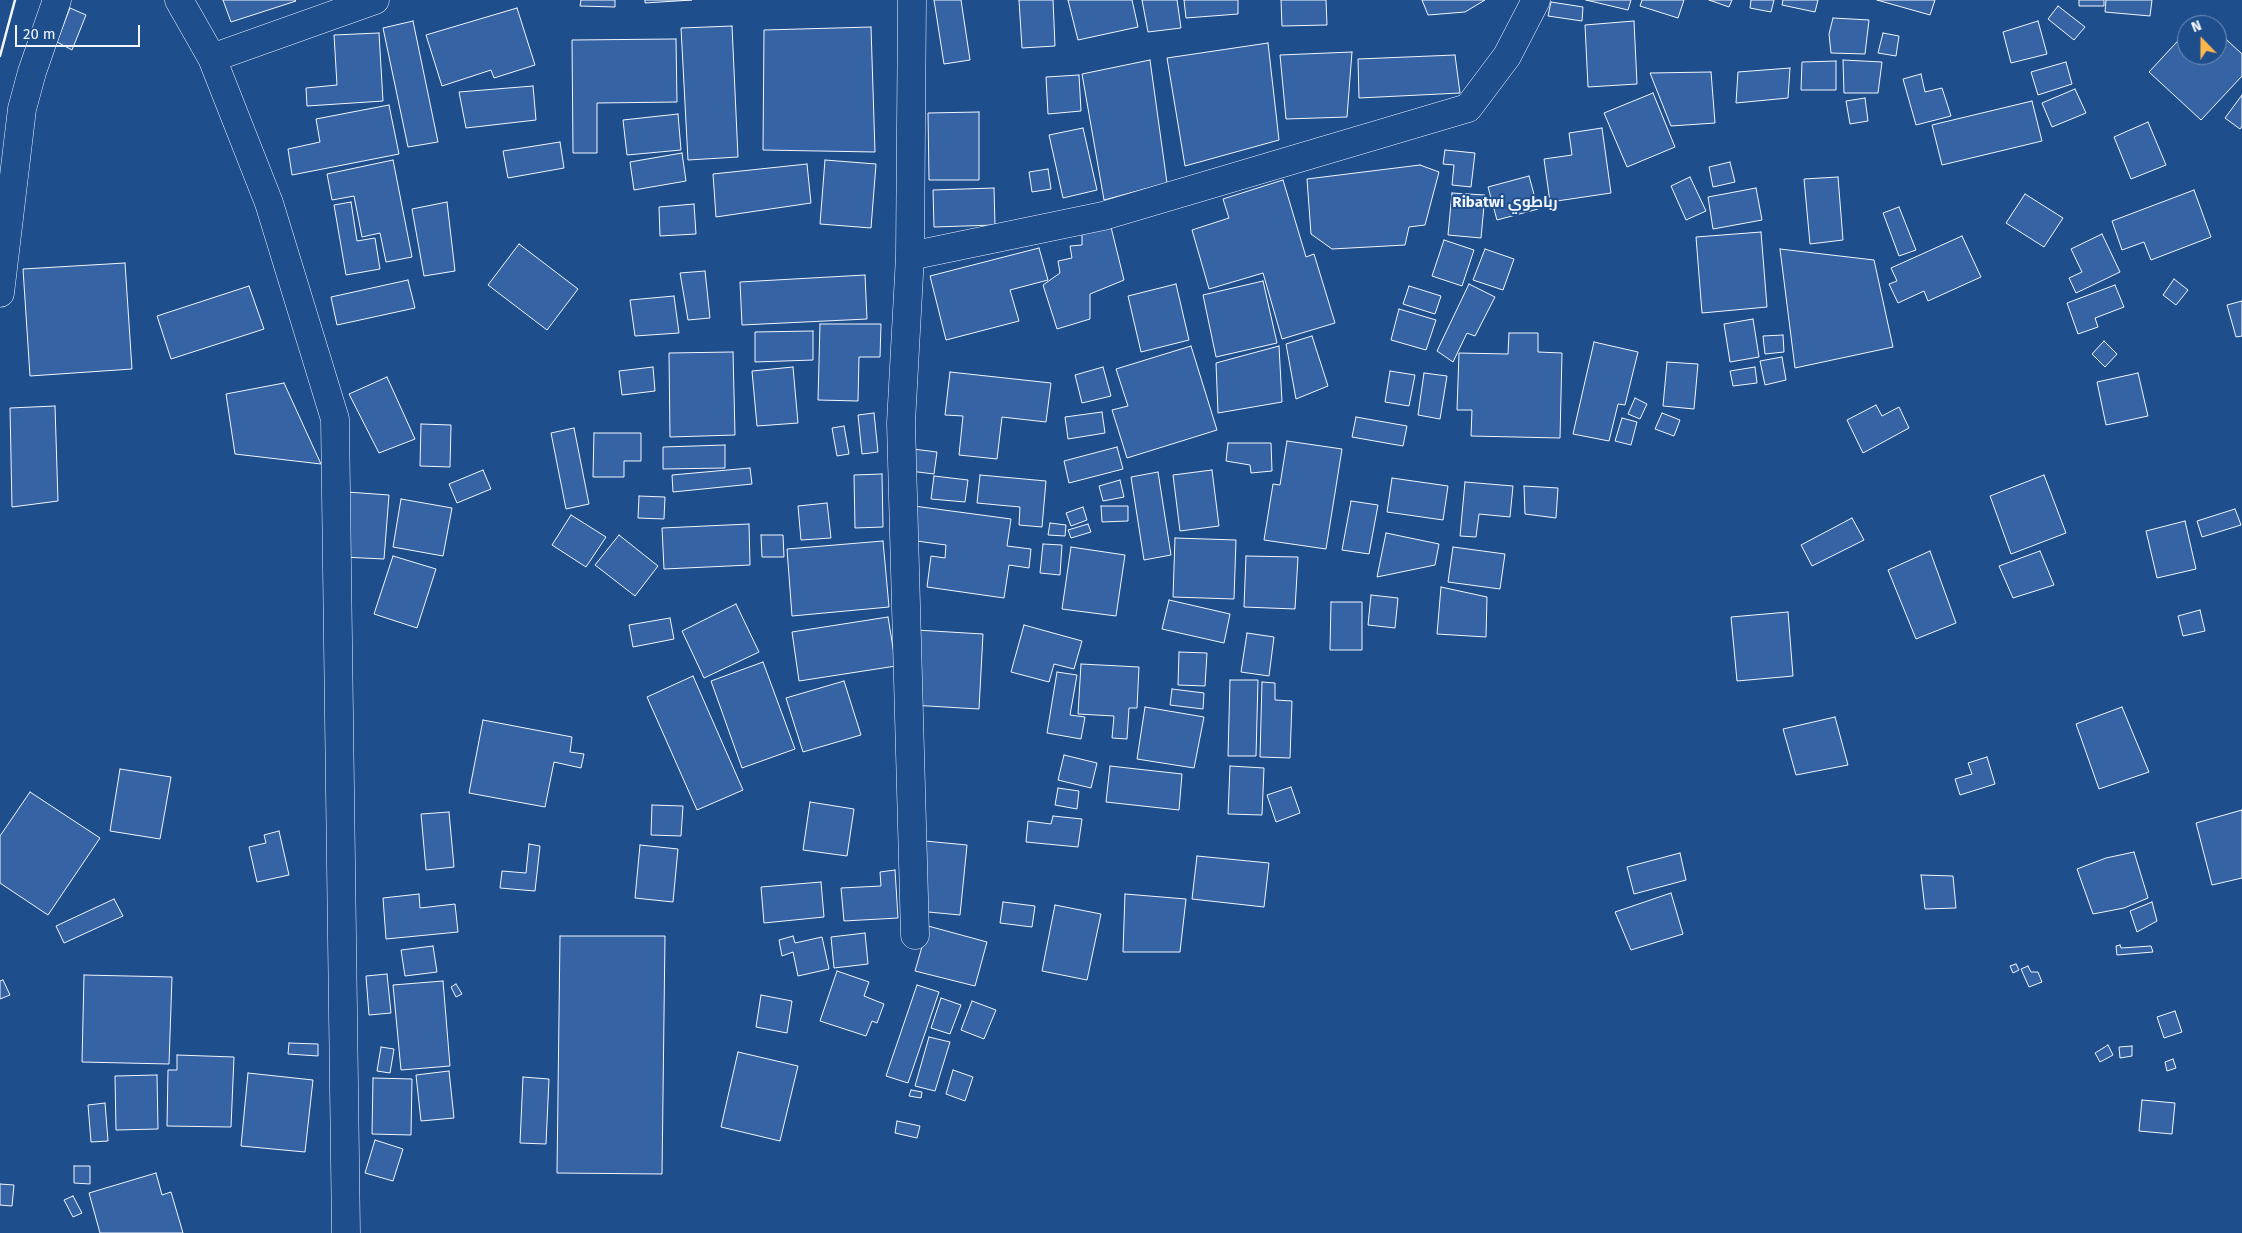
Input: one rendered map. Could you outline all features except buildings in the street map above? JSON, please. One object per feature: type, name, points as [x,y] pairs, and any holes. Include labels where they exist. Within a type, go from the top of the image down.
[{"type":"street","points":[[0,294],[11,108],[32,72],[56,0]]},
{"type":"street","points":[[179,0],[212,58],[269,203],[335,419],[346,1233]]},
{"type":"street","points":[[212,58],[375,0]]},
{"type":"street","points":[[912,0],[910,256],[901,423],[915,935]]},
{"type":"street","points":[[910,256],[1103,216],[1468,108],[1507,56],[1536,0]]},
{"type":"wall","points":[[0,56],[15,0]]},
{"type":"district","name":"Ribatwi رباطوي","points":[[1505,203]]}]
